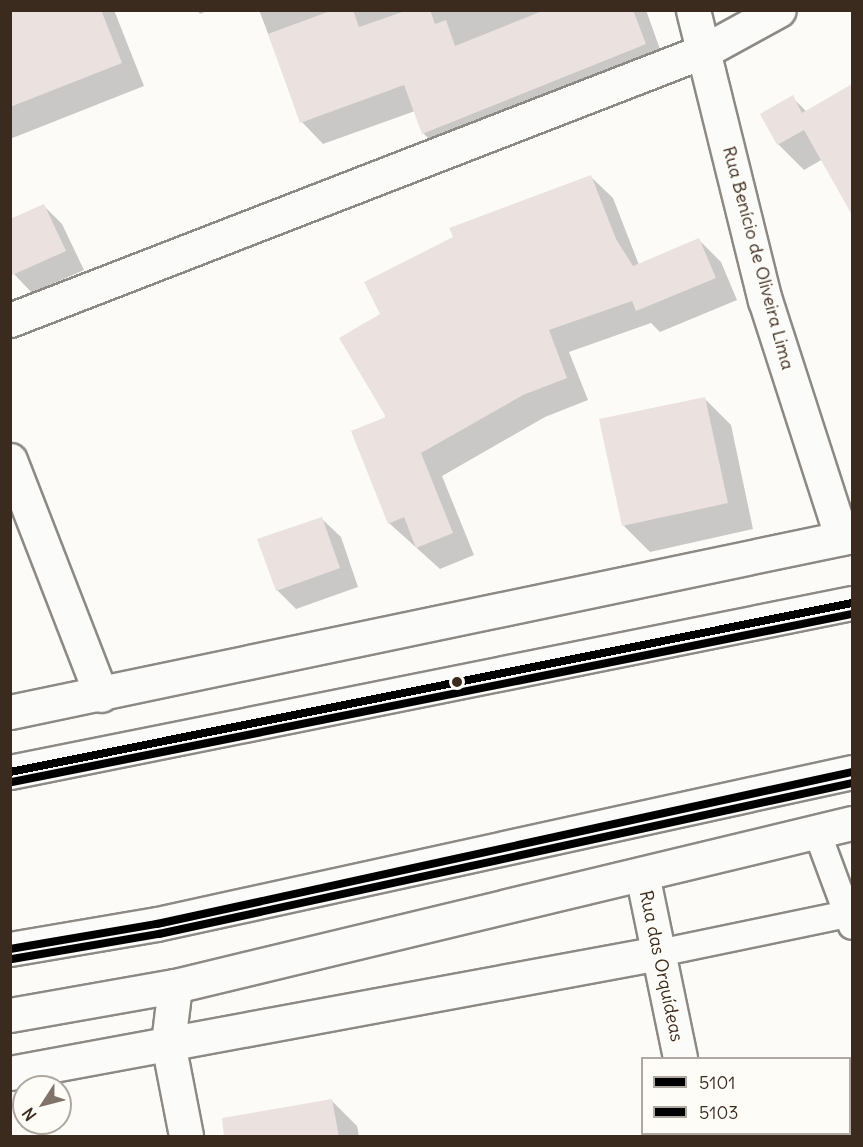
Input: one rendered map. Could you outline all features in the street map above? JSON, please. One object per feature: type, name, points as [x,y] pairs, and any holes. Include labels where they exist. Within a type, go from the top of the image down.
[{"type":"main road","name":"Rua Benício de Oliveira Lima","points":[[693,10],[765,300],[847,537]]},
{"type":"main road","points":[[10,320],[704,51],[779,10]]},
{"type":"main road","points":[[10,460],[101,695]]},
{"type":"main road","points":[[10,712],[101,695],[847,537]]},
{"type":"main road","points":[[10,772],[852,603]]},
{"type":"main road","points":[[10,949],[157,924],[852,772]]},
{"type":"main road","points":[[10,1015],[175,986],[852,823]]},
{"type":"main road","name":"Rua das Orquídeas","points":[[642,874],[680,1057]]},
{"type":"main road","points":[[10,1073],[659,953]]},
{"type":"main road","points":[[175,986],[168,1043],[186,1137]]},
{"type":"lane","points":[[659,953],[851,918],[817,832]]},
{"type":"building","points":[[10,10],[101,10],[122,63],[10,107]]},
{"type":"building","points":[[333,10],[353,10],[359,27],[408,10],[430,10],[435,24],[446,20],[455,46],[545,10],[633,10],[646,44],[422,134],[404,85],[300,123],[268,34]]},
{"type":"building","points":[[852,84],[852,215],[804,130],[777,145],[760,114],[793,95],[802,113]]},
{"type":"building","points":[[591,175],[616,239],[633,266],[699,238],[716,278],[636,311],[632,301],[549,330],[567,378],[523,395],[421,453],[453,533],[416,548],[404,517],[388,524],[351,431],[386,417],[339,338],[380,314],[364,282],[453,237],[449,228]]},
{"type":"building","points":[[44,204],[66,251],[10,276],[10,219]]},
{"type":"building","points":[[705,397],[728,503],[622,526],[599,419]]},
{"type":"building","points":[[322,517],[340,568],[276,591],[257,539]]},
{"type":"building","points":[[332,1099],[339,1137],[224,1137],[222,1118]]},
{"type":"transit line","name":"5101","points":[[10,772],[852,603]]},
{"type":"transit line","name":"5103","points":[[12,782],[852,614]]},
{"type":"transit line","name":"5101","points":[[10,949],[157,924],[852,772]]},
{"type":"transit line","name":"5103","points":[[12,959],[159,934],[852,783]]}]
